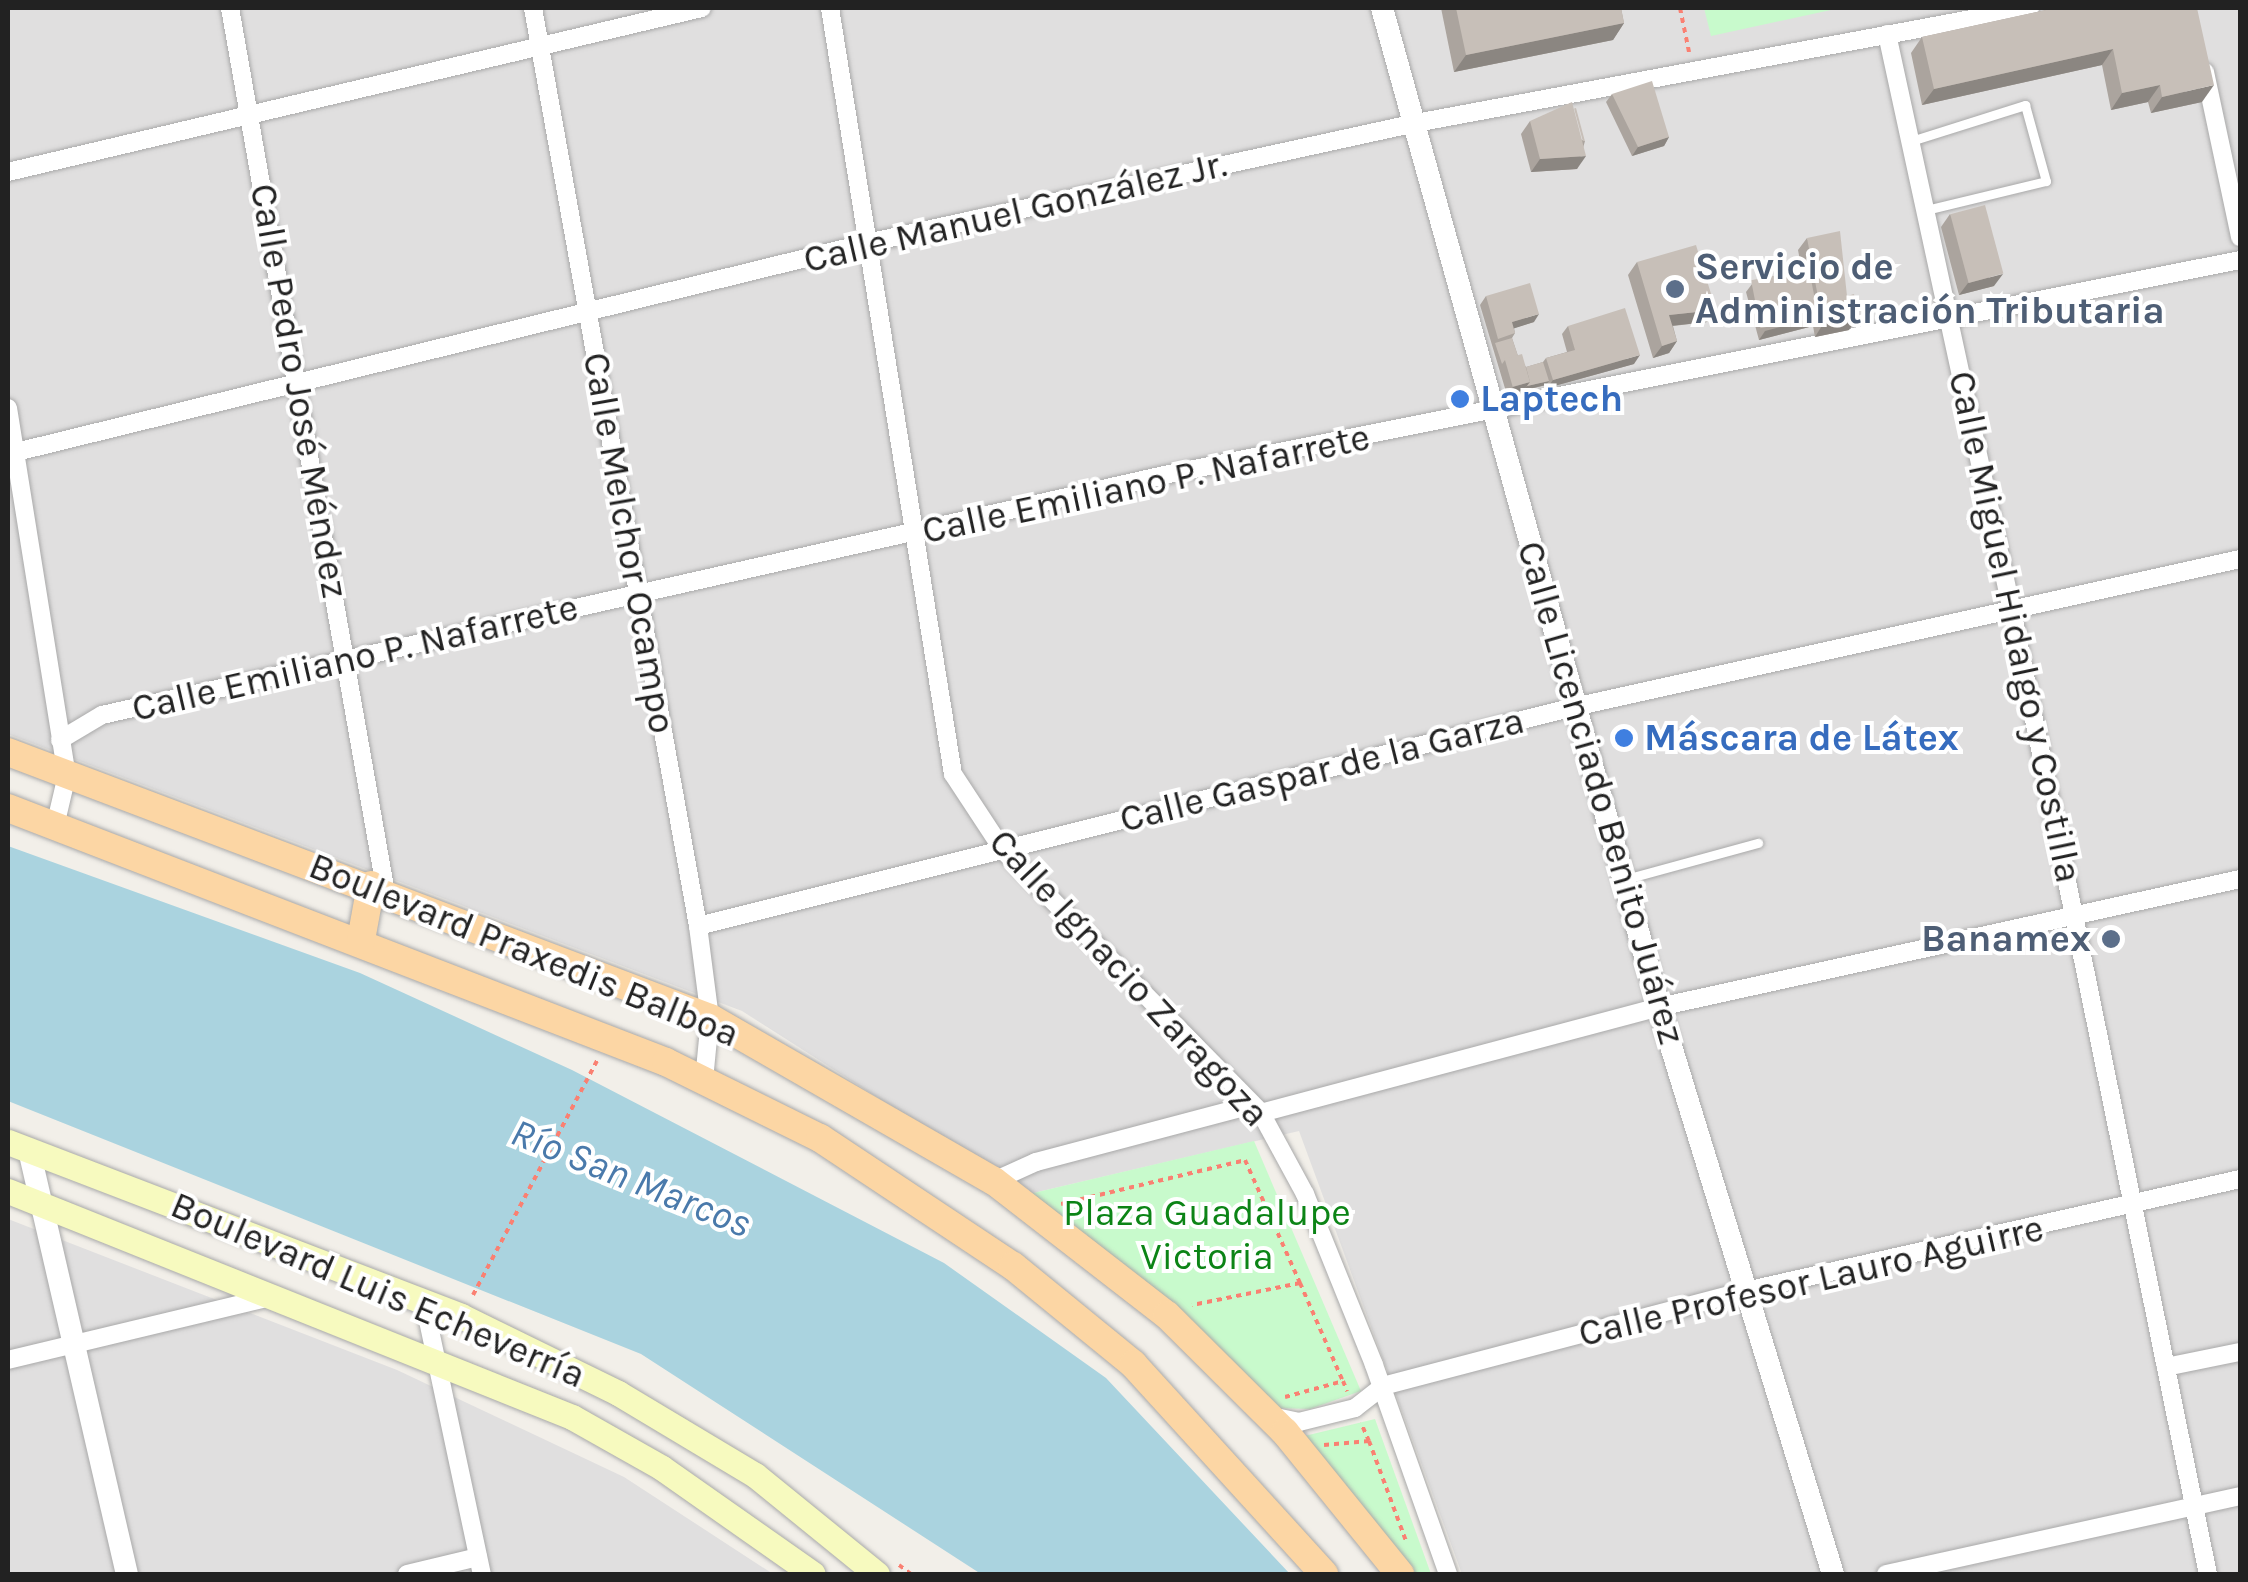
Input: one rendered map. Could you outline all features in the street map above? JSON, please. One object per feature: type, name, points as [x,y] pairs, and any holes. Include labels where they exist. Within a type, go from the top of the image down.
[{"type":"main road","name":"Boulevard Praxedis Balboa","points":[[8,752],[710,1018],[994,1181],[1167,1315],[1263,1413],[1400,1574]]},
{"type":"main road","name":"Boulevard Praxedis Balboa","points":[[8,808],[362,940],[704,1080],[820,1138],[1013,1266],[1133,1364],[1324,1574]]},
{"type":"main road","points":[[362,940],[378,889]]},
{"type":"main road","name":"Boulevard Luis Echeverría","points":[[18,1146],[424,1302],[684,1428],[755,1476],[852,1564],[877,1574]]},
{"type":"main road","name":"Boulevard Luis Echeverría","points":[[8,1191],[434,1358],[572,1417],[662,1468],[813,1574]]},
{"type":"street","name":"Calle Pedro José Méndez","points":[[230,8],[348,660],[378,889]]},
{"type":"street","name":"Calle Melchor Ocampo","points":[[533,8],[698,926],[710,1018],[704,1080]]},
{"type":"street","points":[[8,172],[702,8]]},
{"type":"street","name":"Calle Ignacio Zaragoza","points":[[830,8],[915,532],[945,752],[1003,850],[1257,1109],[1305,1194],[1382,1386],[1448,1574]]},
{"type":"street","name":"Calle Licenciado Benito Juárez","points":[[1382,8],[1659,1008],[1750,1290],[1833,1574]]},
{"type":"street","name":"Calle Manuel González Jr.","points":[[12,453],[868,243],[1416,124],[2030,8]]},
{"type":"street","name":"Calle Miguel Hidalgo y Costilla","points":[[1886,34],[2012,611],[2208,1574]]},
{"type":"street","points":[[2199,46],[2240,237]]},
{"type":"street","name":"Calle Emiliano P. Nafarrete","points":[[60,740],[102,715],[1164,475],[1495,414],[1949,317],[2240,260]]},
{"type":"street","points":[[8,408],[12,453],[67,775],[55,826]]},
{"type":"street","name":"Calle Gaspar de la Garza","points":[[698,926],[1574,707],[2240,559]]},
{"type":"street","points":[[994,1181],[1036,1162],[1659,1008],[2076,920],[2240,879]]},
{"type":"street","points":[[18,1146],[40,1203],[126,1574]]},
{"type":"street","name":"Calle Profesor Lauro Aguirre","points":[[1299,1422],[1355,1408],[1382,1386],[1750,1290],[2134,1208],[2240,1179]]},
{"type":"street","points":[[8,1360],[276,1296]]},
{"type":"street","points":[[408,1574],[480,1566],[424,1302]]},
{"type":"street","points":[[2166,1366],[2240,1352]]},
{"type":"street","points":[[1263,1413],[1299,1422]]},
{"type":"street","points":[[1886,1574],[2240,1496]]},
{"type":"lane","points":[[1911,141],[2025,106],[2046,181],[1926,210]]},
{"type":"lane","points":[[1625,880],[1758,843]]},
{"type":"path","points":[[1680,8],[1694,71]]},
{"type":"path","points":[[469,1303],[604,1047]]},
{"type":"path","points":[[1066,1217],[1051,1206],[1246,1160],[1343,1382]]},
{"type":"path","points":[[1187,1306],[1300,1283]]},
{"type":"path","points":[[1299,1422],[1331,1460]]},
{"type":"path","points":[[1370,1441],[1409,1550],[1396,1536]]},
{"type":"shaded area","points":[[8,8],[2240,8],[2240,1574],[1462,1574],[1299,1131],[1029,1194],[742,1011],[8,734]]},
{"type":"shaded area","points":[[8,1219],[397,1370],[624,1477],[773,1574],[8,1574]]},
{"type":"green space","points":[[1704,8],[1840,8],[1711,36]]},
{"type":"green space","name":"Plaza Guadalupe Victoria","points":[[1254,1141],[1361,1391],[1310,1409],[1273,1408],[1029,1194]]},
{"type":"green space","points":[[1375,1419],[1431,1574],[1411,1574],[1292,1439]]},
{"type":"water","name":"Río San Marcos","points":[[8,846],[360,973],[572,1070],[944,1263],[1106,1378],[1290,1574],[981,1574],[641,1354],[8,1101]]},
{"type":"building","points":[[1456,8],[1621,8],[1624,23],[1466,55]]},
{"type":"building","points":[[2055,8],[2197,8],[2214,85],[2162,97],[2160,85],[2122,93],[2113,49],[1934,89],[1922,37]]},
{"type":"building","points":[[1652,81],[1669,137],[1638,147],[1612,94]]},
{"type":"building","points":[[1572,102],[1586,156],[1540,159],[1530,121]]},
{"type":"building","points":[[1576,108],[1585,141],[1583,141]]},
{"type":"building","points":[[1985,205],[2003,274],[1969,283],[1950,214]]},
{"type":"building","points":[[1840,231],[1847,296],[1854,294],[1858,317],[1823,324],[1807,238]]},
{"type":"building","points":[[1696,245],[1716,310],[1669,315],[1677,341],[1662,346],[1637,262]]},
{"type":"building","points":[[1809,269],[1818,317],[1760,328],[1751,280]]},
{"type":"building","points":[[1530,283],[1539,314],[1512,322],[1515,333],[1498,339],[1486,296]]},
{"type":"building","points":[[1625,308],[1640,355],[1553,380],[1546,358],[1575,350],[1568,326]]},
{"type":"building","points":[[1512,338],[1518,356],[1502,364],[1495,343]]},
{"type":"building","points":[[1522,354],[1530,382],[1513,387],[1505,359]]},
{"type":"building","points":[[1543,362],[1549,381],[1527,386],[1530,382],[1526,367]]},
{"type":"place","name":"Servicio de Administración Tributaria","points":[[1675,289]]},
{"type":"place","name":"Laptech","points":[[1460,399]]},
{"type":"place","name":"Máscara de Látex","points":[[1624,738]]},
{"type":"place","name":"Banamex","points":[[2111,939]]}]
